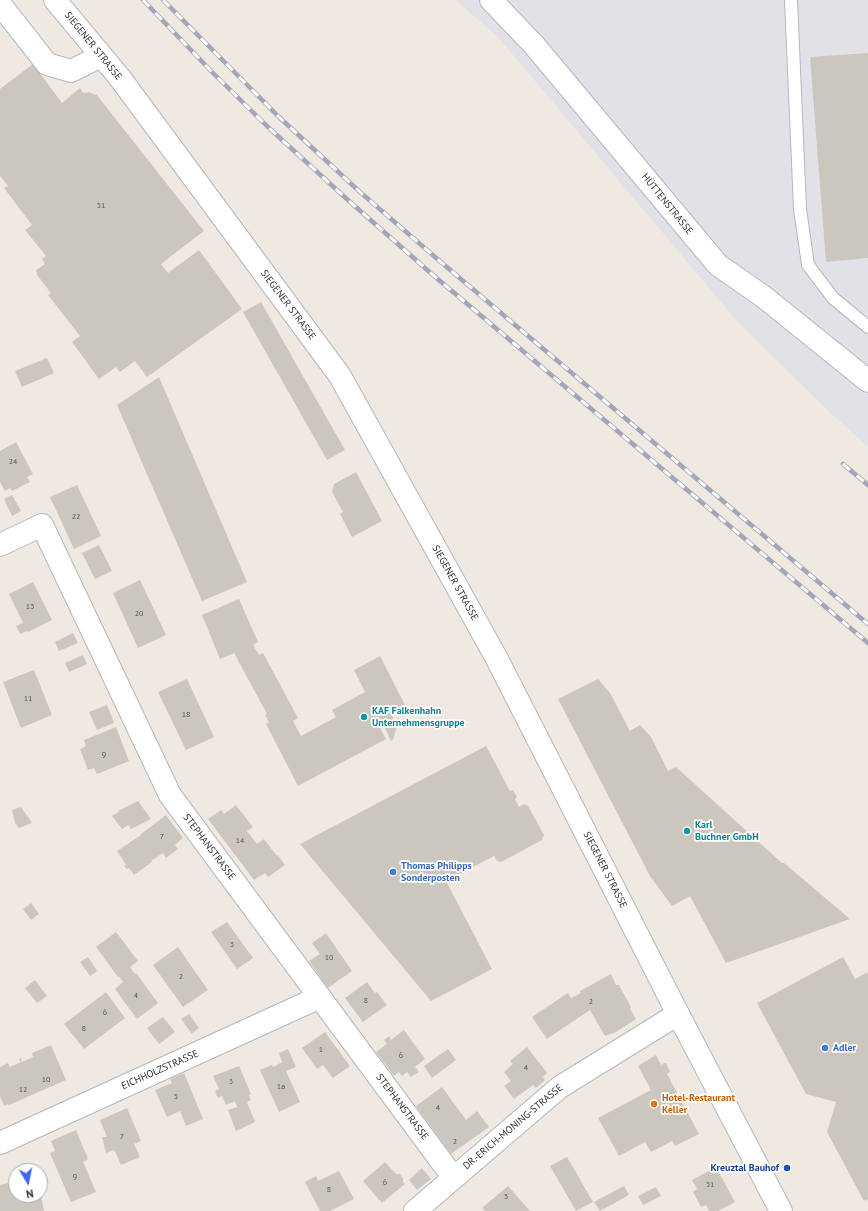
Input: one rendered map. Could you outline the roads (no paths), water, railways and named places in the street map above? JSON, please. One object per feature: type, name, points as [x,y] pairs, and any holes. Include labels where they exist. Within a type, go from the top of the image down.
[{"type":"street","name":"SIEGENER STRASSE","points":[[55,0],[120,78],[340,376],[497,659],[780,1211]]},
{"type":"street","name":"HÜTTENSTRASSE","points":[[491,0],[534,45],[718,265],[764,297],[868,381]]},
{"type":"street","points":[[0,4],[47,64],[71,71],[101,56]]},
{"type":"street","name":"STEPHANSTRASSE","points":[[0,545],[42,525],[170,795],[453,1177]]},
{"type":"street","name":"EICHHOLZSTRASSE","points":[[0,1143],[320,998]]},
{"type":"street","name":"DR.-ERICH-MONING-STRASSE","points":[[415,1211],[560,1086],[678,1014]]},
{"type":"lane","points":[[791,0],[800,209],[808,265],[833,298],[868,327]]},
{"type":"railway","points":[[143,0],[212,72],[269,128],[349,201],[433,275],[868,643]]},
{"type":"railway","points":[[163,0],[279,117],[360,192],[868,624]]},
{"type":"railway","points":[[843,464],[868,485]]},
{"type":"place","name":"KAF Falkenhahn Unternehmensgruppe","points":[[364,717]]},
{"type":"place","name":"Karl Buchner GmbH","points":[[687,831]]},
{"type":"place","name":"Thomas Philipps Sonderposten","points":[[393,872]]},
{"type":"place","name":"Adler","points":[[825,1048]]},
{"type":"place","name":"Hotel-Restaurant Keller","points":[[654,1104]]},
{"type":"place","name":"Kreuztal Bauhof","points":[[787,1168]]}]
